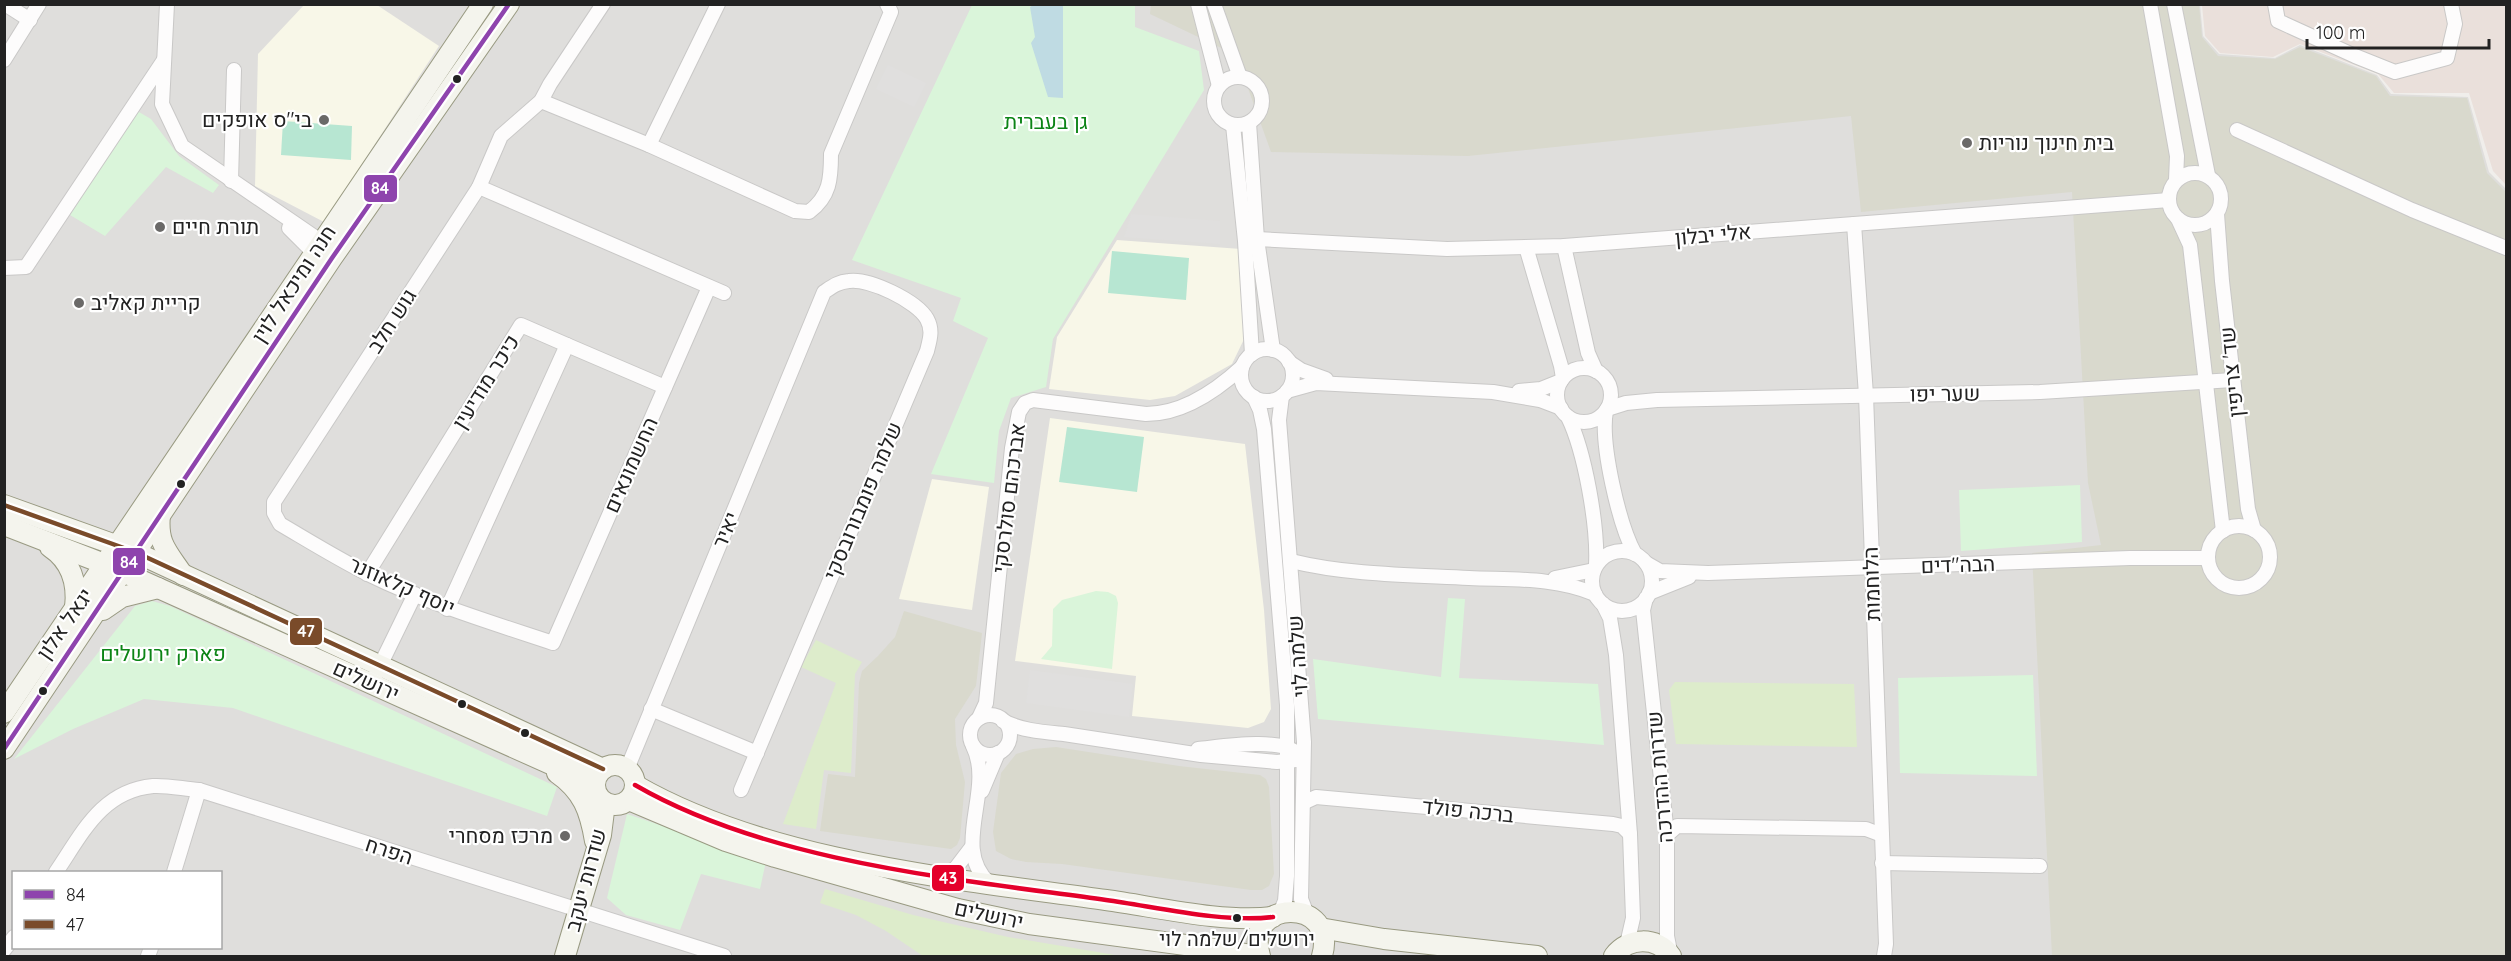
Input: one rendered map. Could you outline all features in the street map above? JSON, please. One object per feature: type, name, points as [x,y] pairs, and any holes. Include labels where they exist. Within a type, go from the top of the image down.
[{"type":"street","points":[[5,4],[30,20]]},
{"type":"street","points":[[4,60],[39,4]]},
{"type":"street","points":[[167,4],[162,104],[182,146],[271,209],[323,251]]},
{"type":"street","name":"חנה ומיכאל לוין","points":[[115,568],[483,4]]},
{"type":"street","name":"חנה ומיכאל לוין","points":[[127,549],[160,514],[323,251],[509,4]]},
{"type":"street","points":[[603,4],[541,101],[649,145],[795,211],[809,212],[820,204],[831,180],[831,154],[891,12],[887,4]]},
{"type":"street","points":[[649,145],[718,4]]},
{"type":"street","points":[[1198,4],[1219,86]]},
{"type":"street","points":[[1214,4],[1240,77]]},
{"type":"street","points":[[2150,4],[2177,156],[2176,180]]},
{"type":"street","points":[[2174,4],[2208,175],[2220,188],[2222,197],[2217,214],[2211,220],[2194,225],[2178,219],[2172,212],[2169,200],[2171,187],[2176,180],[2191,172],[2208,175]]},
{"type":"street","points":[[2275,4],[2278,21],[2396,72],[2447,58],[2455,24],[2451,4]]},
{"type":"street","points":[[4,268],[26,267],[164,59]]},
{"type":"street","points":[[231,180],[234,70]]},
{"type":"street","points":[[1240,77],[1254,84],[1262,97],[1260,112],[1249,123],[1233,125],[1219,117],[1215,110],[1215,93],[1225,81],[1240,77]]},
{"type":"street","name":"גוש חלב","points":[[274,502],[479,187],[501,136],[541,101]]},
{"type":"street","points":[[1249,123],[1257,239],[1273,350]]},
{"type":"street","points":[[1233,125],[1245,241],[1252,354]]},
{"type":"street","points":[[2237,130],[2412,210],[2506,248]]},
{"type":"street","points":[[479,187],[724,293]]},
{"type":"street","name":"אלי יבלון","points":[[1257,239],[1447,249],[1564,246],[2169,200]]},
{"type":"street","name":"שד' צריפין","points":[[2217,214],[2216,225],[2248,509],[2254,530]]},
{"type":"street","name":"שד' צריפין","points":[[2178,219],[2190,245],[2223,531]]},
{"type":"street","name":"הלוחמות","points":[[1854,224],[1866,395],[1887,952]]},
{"type":"street","points":[[1291,568],[1542,580],[1577,587],[1619,610],[1635,607],[1647,596],[1651,576],[1620,522],[1605,431],[1606,410],[1611,395],[1608,384],[1596,371],[1588,353],[1564,246]]},
{"type":"street","points":[[1526,247],[1561,366],[1562,380],[1557,391],[1583,455],[1596,542],[1592,582],[1599,599]]},
{"type":"street","name":"שלמה פומבורובסקי","points":[[741,790],[922,361],[931,334],[926,318],[907,300],[864,281],[851,280],[836,283],[824,292]]},
{"type":"street","name":"החשמונאים","points":[[553,643],[709,287]]},
{"type":"street","name":"יאיר","points":[[623,792],[651,709],[824,292]]},
{"type":"street","name":"כיכר מודיעין","points":[[367,574],[521,325],[567,345]]},
{"type":"street","points":[[447,609],[567,345],[665,387]]},
{"type":"street","points":[[1346,383],[1301,370],[1289,362],[1283,354],[1273,350],[1264,349],[1252,354],[1242,367],[1244,387],[1254,397],[1272,400],[1306,384],[1346,383],[1493,392],[1540,400],[1574,420],[1589,422],[1606,410]]},
{"type":"street","points":[[1285,393],[1293,378],[1289,362]]},
{"type":"street","name":"אברכהם סולרסקי","points":[[979,718],[987,703],[1011,457],[1019,412],[1025,403],[1033,400],[1146,414],[1165,413],[1186,405],[1230,378],[1242,367]]},
{"type":"street","points":[[1493,392],[1541,389],[1562,380],[1578,369],[1596,371]]},
{"type":"street","name":"שער יפו","points":[[1606,410],[1626,403],[1657,400],[2040,392],[2233,380]]},
{"type":"street","name":"שער יפו","points":[[1608,384],[1622,393],[1657,400]]},
{"type":"street","name":"שלמה לוי","points":[[1285,393],[1279,420],[1304,757],[1301,899],[1314,922]]},
{"type":"street","name":"שלמה לוי","points":[[1254,397],[1264,429],[1284,652],[1288,747],[1287,876],[1285,901],[1277,915]]},
{"type":"street","name":"יוסף קלאוזנר","points":[[274,502],[274,513],[280,524],[367,574],[447,609],[553,643]]},
{"type":"street","name":"ירושלים","points":[[4,505],[127,549],[380,665],[599,776]]},
{"type":"street","points":[[160,514],[158,532],[162,543],[183,575]]},
{"type":"street","name":"ירושלים","points":[[4,525],[115,568],[538,759],[599,776]]},
{"type":"street","points":[[2243,526],[2254,530],[2266,542],[2270,560],[2263,578],[2256,584],[2239,589],[2225,585],[2213,575],[2208,558],[2209,547],[2223,531],[2232,527],[2243,526]]},
{"type":"street","points":[[38,539],[58,552],[69,566],[75,579],[83,613],[122,597],[158,588]]},
{"type":"street","points":[[1542,580],[1582,574],[1595,568],[1604,556],[1616,551],[1640,558]]},
{"type":"street","name":"הבה\"דים","points":[[1640,558],[1660,571],[1708,573],[2208,558]]},
{"type":"street","name":"יגאל אלון","points":[[4,714],[115,568]]},
{"type":"street","name":"הבה\"דים","points":[[1647,596],[1681,579],[1708,573]]},
{"type":"street","points":[[371,684],[414,594]]},
{"type":"street","name":"שדרות ההדרכה","points":[[1647,596],[1642,609],[1667,835],[1667,936],[1671,957]]},
{"type":"street","name":"שדרות ההדרכה","points":[[1599,599],[1610,618],[1616,655],[1630,834],[1634,918],[1621,950]]},
{"type":"street","name":"יגאל אלון","points":[[4,749],[83,613]]},
{"type":"street","points":[[651,709],[757,753]]},
{"type":"street","points":[[978,804],[977,754],[969,734],[974,722],[979,718],[992,715],[1020,728],[1045,733],[1172,751],[1288,762],[1304,757]]},
{"type":"street","points":[[1004,721],[1010,732],[1009,741]]},
{"type":"street","points":[[989,883],[977,870],[971,848],[978,804],[989,771],[998,753],[1009,741],[1045,733]]},
{"type":"street","points":[[1172,751],[1250,745],[1288,747],[1304,757]]},
{"type":"street","points":[[973,746],[983,754],[998,753]]},
{"type":"street","points":[[538,759],[569,782],[586,804],[596,851]]},
{"type":"street","points":[[612,765],[623,792],[596,793],[599,776],[612,765]]},
{"type":"street","name":"הפרח","points":[[57,871],[92,820],[110,801],[131,790],[155,786],[199,790],[724,957]]},
{"type":"street","points":[[175,871],[199,790]]},
{"type":"street","name":"ירושלים","points":[[623,792],[658,798],[780,843],[868,863],[989,883],[1229,917],[1295,912],[1314,922]]},
{"type":"street","name":"ירושלים","points":[[623,792],[754,850],[958,909],[1029,924],[1230,951],[1258,957]]},
{"type":"street","name":"שדרות יעקב","points":[[579,957],[596,851],[623,792]]},
{"type":"street","name":"שדרות יעקב","points":[[566,957],[585,914],[623,792]]},
{"type":"street","name":"ברכה פולד","points":[[1303,803],[1316,797],[1613,824],[1622,825],[1630,834]]},
{"type":"street","points":[[1667,835],[1677,826],[1866,829],[1882,835]]},
{"type":"street","points":[[938,875],[955,869],[971,848]]},
{"type":"street","points":[[1882,863],[2040,866]]},
{"type":"street","points":[[1258,957],[1259,933],[1264,924],[1277,915]]},
{"type":"street","points":[[1314,922],[1325,945],[1322,957]]},
{"type":"street","points":[[1314,922],[1384,939],[1536,957]]},
{"type":"street","points":[[1621,950],[1638,941],[1650,941],[1661,946],[1671,957]]},
{"type":"shaded area","points":[[1151,4],[2199,5],[2202,37],[2218,56],[2275,59],[2300,47],[2376,76],[2390,96],[2467,98],[2487,173],[2506,192],[2506,956],[2052,956],[2032,553],[2101,545],[2088,483],[2072,192],[1861,212],[1851,116],[1468,156],[1271,152],[1236,55],[1150,14]]},
{"type":"shaded area","points":[[5,5],[2200,5],[2203,36],[2219,54],[2275,58],[2300,45],[2377,75],[2391,94],[2468,97],[2489,172],[2506,189],[2506,956],[5,956]]},
{"type":"shaded area","name":"בי\"ס אופקים","points":[[304,5],[377,5],[439,46],[324,222],[255,186],[258,54]]},
{"type":"shaded area","points":[[2202,5],[2506,5],[2506,185],[2493,171],[2469,93],[2394,93],[2378,74],[2300,44],[2273,57],[2220,53],[2205,36]]},
{"type":"shaded area","points":[[888,65],[926,83],[914,107],[876,89]]},
{"type":"shaded area","points":[[1131,214],[1220,221],[1220,244],[1124,237]]},
{"type":"shaded area","points":[[1117,240],[1241,249],[1247,333],[1232,364],[1175,396],[1150,400],[1049,389],[1057,337]]},
{"type":"shaded area","points":[[1050,418],[1245,444],[1264,610],[1271,709],[1264,722],[1248,728],[1132,716],[1136,676],[1015,661]]},
{"type":"shaded area","points":[[932,479],[989,487],[972,610],[899,599]]},
{"type":"shaded area","points":[[904,611],[982,633],[976,686],[955,719],[956,745],[965,782],[960,838],[957,845],[951,849],[820,831],[828,774],[855,777],[859,683],[862,671],[895,637]]},
{"type":"shaded area","points":[[1030,670],[1133,684],[1129,717],[1026,703]]},
{"type":"shaded area","points":[[1056,747],[1179,766],[1260,775],[1266,779],[1269,787],[1274,874],[1269,886],[1262,890],[1251,890],[1062,864],[1026,862],[1011,859],[996,851],[993,832],[1001,773],[1016,754],[1033,749]]},
{"type":"green space","name":"גן בעברית","points":[[972,5],[1135,5],[1135,27],[1199,51],[1204,90],[1053,339],[1046,387],[1011,398],[999,431],[994,483],[931,474],[988,338],[953,321],[961,298],[852,260]]},
{"type":"green space","points":[[132,108],[151,119],[179,156],[219,185],[213,193],[166,167],[105,236],[65,212]]},
{"type":"green space","points":[[283,121],[352,126],[351,160],[281,155]]},
{"type":"green space","points":[[1112,251],[1189,258],[1186,300],[1108,293]]},
{"type":"green space","points":[[1067,427],[1144,437],[1137,492],[1059,482]]},
{"type":"green space","points":[[2080,485],[2082,542],[1961,551],[1959,490]]},
{"type":"green space","points":[[1096,591],[1108,592],[1116,596],[1118,603],[1112,669],[1041,659],[1052,646],[1053,609],[1062,600]]},
{"type":"green space","points":[[1448,598],[1465,599],[1459,678],[1598,684],[1604,745],[1318,719],[1313,659],[1441,677]]},
{"type":"green space","name":"פארק ירושלים","points":[[152,601],[170,606],[557,787],[547,816],[233,708],[144,699],[73,729],[14,759],[135,606]]},
{"type":"green space","points":[[816,640],[862,662],[855,674],[851,773],[824,770],[816,829],[783,824],[836,683],[801,667]]},
{"type":"green space","points":[[2033,675],[2037,776],[1900,773],[1898,678]]},
{"type":"green space","points":[[1675,682],[1854,684],[1857,747],[1676,744],[1669,690]]},
{"type":"green space","points":[[627,814],[766,861],[760,889],[701,874],[680,930],[626,915],[607,898]]},
{"type":"green space","points":[[825,889],[913,915],[1008,937],[1121,956],[923,956],[886,931],[856,915],[820,903]]},
{"type":"water","points":[[1035,4],[1063,5],[1063,98],[1048,97],[1031,43],[1035,37],[1030,7]]},
{"type":"transit line","name":"84","points":[[4,749],[332,258],[509,4]]},
{"type":"transit line","name":"47","points":[[4,505],[135,552],[603,769]]},
{"type":"transit line","name":"43","points":[[635,785],[687,811],[744,832],[803,850],[864,864],[1211,916],[1273,917]]},
{"type":"place","name":"בי\"ס אופקים","points":[[324,120]]},
{"type":"place","name":"בית חינוך נוריות","points":[[1967,143]]},
{"type":"place","name":"תורת חיים","points":[[160,227]]},
{"type":"place","name":"קריית קאליב","points":[[79,303]]},
{"type":"place","name":"מרכז מסחרי","points":[[565,836]]},
{"type":"place","name":"ירושלים/שלמה לוי","points":[[1237,918]]}]
